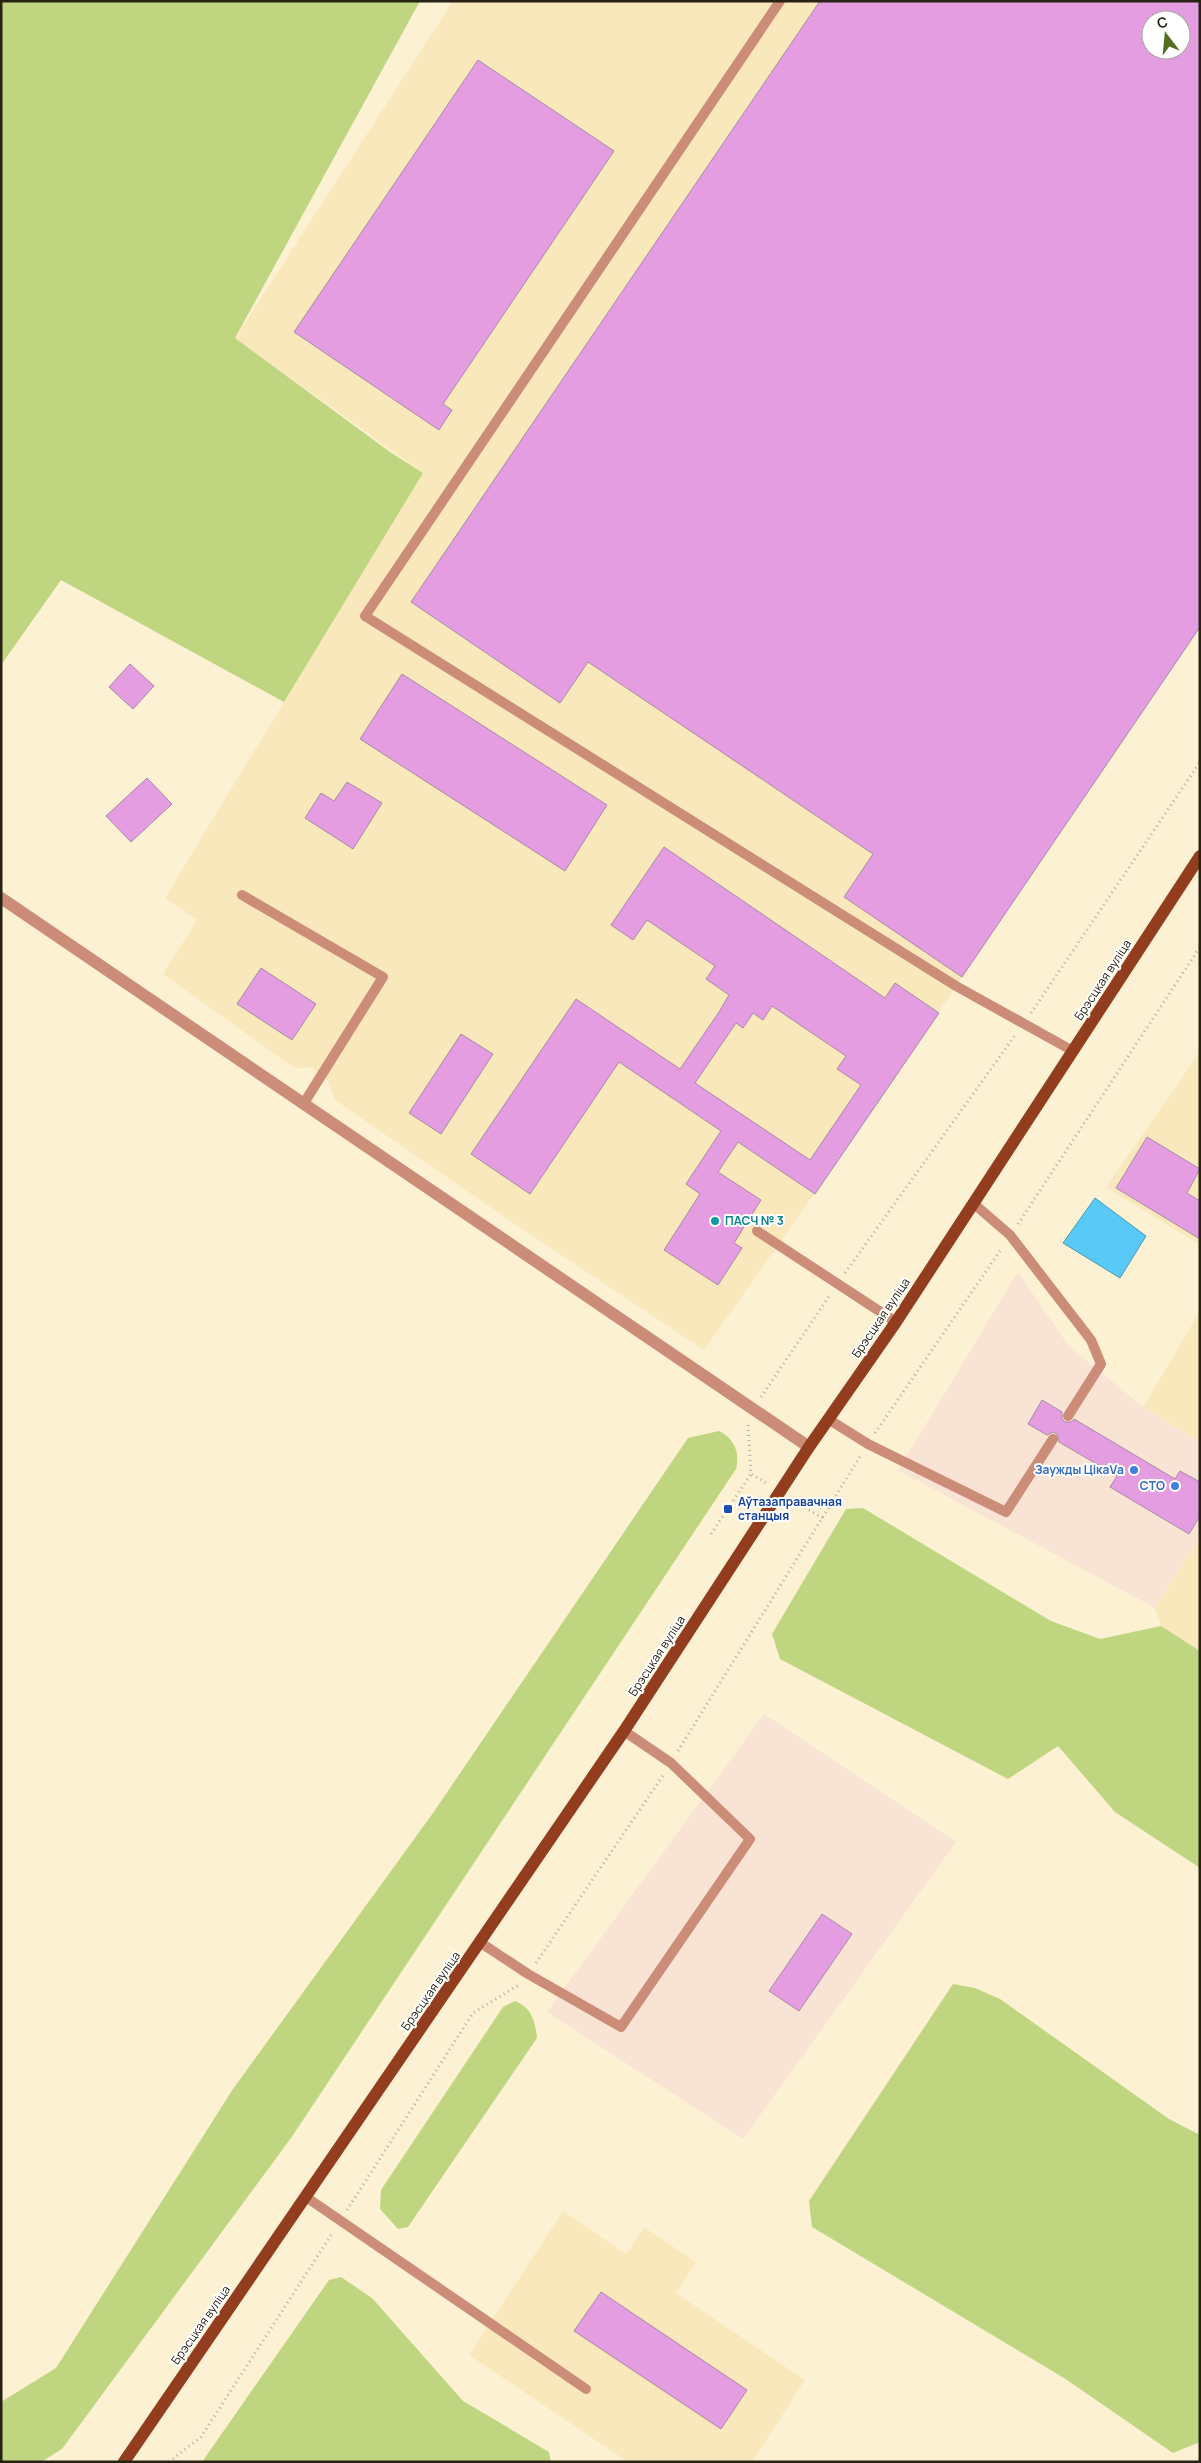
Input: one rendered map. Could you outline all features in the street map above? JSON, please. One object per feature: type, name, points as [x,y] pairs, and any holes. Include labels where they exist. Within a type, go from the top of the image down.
[{"type":"main road","name":"Брэсцкая вуліца","points":[[124,2462],[481,1943],[624,1731],[809,1447],[896,1322],[1200,856]]},
{"type":"street","points":[[1,898],[809,1447]]},
{"type":"lane","points":[[780,1],[364,616],[956,986],[1072,1051]]},
{"type":"lane","points":[[242,895],[383,977],[304,1103]]},
{"type":"lane","points":[[973,1202],[1010,1236],[1091,1340],[1100,1364],[1068,1416]]},
{"type":"lane","points":[[757,1231],[896,1322]]},
{"type":"lane","points":[[828,1419],[868,1444],[1006,1512],[1053,1439]]},
{"type":"lane","points":[[481,1943],[528,1974],[621,2027],[750,1839],[671,1763],[624,1731]]},
{"type":"lane","points":[[306,2196],[586,2389]]},
{"type":"path","points":[[711,1534],[751,1474],[747,1420],[754,1408],[838,1284],[1024,1024],[1200,762]]},
{"type":"path","points":[[169,2462],[202,2437],[473,2013],[519,1986],[528,1974],[671,1763],[868,1444],[1010,1236],[1200,947]]},
{"type":"path","points":[[751,1474],[822,1518]]},
{"type":"shaded area","points":[[453,1],[1200,1],[1191,38],[1191,10],[1141,10],[1141,60],[1186,60],[962,977],[881,1099],[704,1350],[525,1231],[335,1100],[328,1081],[312,1067],[299,1068],[290,1065],[163,974],[197,920],[165,898],[423,473],[235,338]]},
{"type":"shaded area","points":[[1200,1052],[1200,1245],[1106,1187]]},
{"type":"shaded area","points":[[1018,1272],[1068,1345],[1143,1407],[1200,1442],[1200,1537],[1155,1608],[898,1470]]},
{"type":"shaded area","points":[[1200,1311],[1200,1442],[1143,1407]]},
{"type":"shaded area","points":[[1200,1537],[1200,1651],[1161,1626],[1155,1608]]},
{"type":"shaded area","points":[[764,1714],[956,1842],[743,2139],[547,2012]]},
{"type":"shaded area","points":[[563,2211],[626,2254],[644,2227],[696,2262],[676,2293],[805,2380],[752,2462],[628,2462],[469,2355]]},
{"type":"green space","points":[[1,1],[420,1],[235,338],[390,452],[423,473],[284,702],[61,580],[1,665]]},
{"type":"green space","points":[[719,1431],[729,1438],[735,1447],[737,1452],[736,1469],[291,2138],[62,2449],[41,2462],[1,2462],[1,2402],[56,2368],[233,2089],[433,1813],[688,1438]]},
{"type":"green space","points":[[863,1508],[1051,1621],[1100,1639],[1161,1626],[1200,1651],[1200,1868],[1115,1812],[1058,1746],[1008,1779],[780,1659],[772,1634],[846,1509]]},
{"type":"green space","points":[[953,1984],[975,1988],[1000,1999],[1169,2119],[1200,2135],[1200,2442],[1173,2453],[1064,2378],[812,2227],[809,2201]]},
{"type":"green space","points":[[515,2001],[525,2007],[532,2016],[537,2038],[408,2227],[398,2229],[380,2209],[381,2190],[503,2007]]},
{"type":"green space","points":[[341,2277],[372,2298],[463,2401],[549,2452],[551,2462],[202,2462],[329,2280]]},
{"type":"water","points":[[1095,1198],[1146,1236],[1120,1278],[1063,1243]]},
{"type":"building","points":[[820,1],[1200,1],[1200,627],[962,977],[844,897],[873,854],[588,662],[560,703],[411,602]]},
{"type":"building","points":[[478,60],[614,151],[443,404],[452,410],[439,430],[294,332]]},
{"type":"building","points":[[130,664],[154,686],[133,709],[109,687]]},
{"type":"building","points":[[402,674],[607,805],[565,871],[360,739]]},
{"type":"building","points":[[147,778],[172,804],[131,842],[106,816]]},
{"type":"building","points":[[347,782],[382,803],[353,849],[305,818],[321,793],[334,801]]},
{"type":"building","points":[[664,847],[885,998],[895,983],[939,1013],[815,1194],[738,1142],[718,1172],[761,1200],[734,1243],[742,1248],[718,1285],[664,1250],[700,1194],[686,1184],[721,1131],[619,1062],[530,1194],[471,1154],[576,999],[680,1069],[719,1012],[729,995],[706,979],[715,966],[647,920],[633,940],[611,925]],"holes":[[[772,1006],[846,1056],[837,1069],[861,1085],[810,1160],[695,1083],[736,1023],[743,1028],[753,1013],[763,1020]]]},
{"type":"building","points":[[261,968],[316,1004],[292,1040],[237,1004]]},
{"type":"building","points":[[461,1034],[493,1054],[441,1134],[409,1113]]},
{"type":"building","points":[[1147,1137],[1200,1169],[1187,1193],[1200,1201],[1200,1239],[1116,1188]]},
{"type":"building","points":[[1042,1400],[1062,1412],[1062,1419],[1065,1422],[1071,1422],[1074,1419],[1175,1479],[1180,1471],[1200,1482],[1200,1516],[1189,1534],[1110,1487],[1117,1476],[1059,1442],[1057,1434],[1053,1432],[1047,1435],[1028,1424]]},
{"type":"building","points":[[822,1914],[852,1934],[799,2011],[769,1991]]},
{"type":"building","points":[[601,2292],[747,2390],[721,2429],[574,2331]]},
{"type":"place","name":"ПАСЧ № 3","points":[[715,1221]]},
{"type":"place","name":"Заужды ЦікаVа","points":[[1134,1470]]},
{"type":"place","name":"СТО","points":[[1175,1486]]},
{"type":"place","name":"Аўтазаправачная станцыя","points":[[728,1509]]}]
